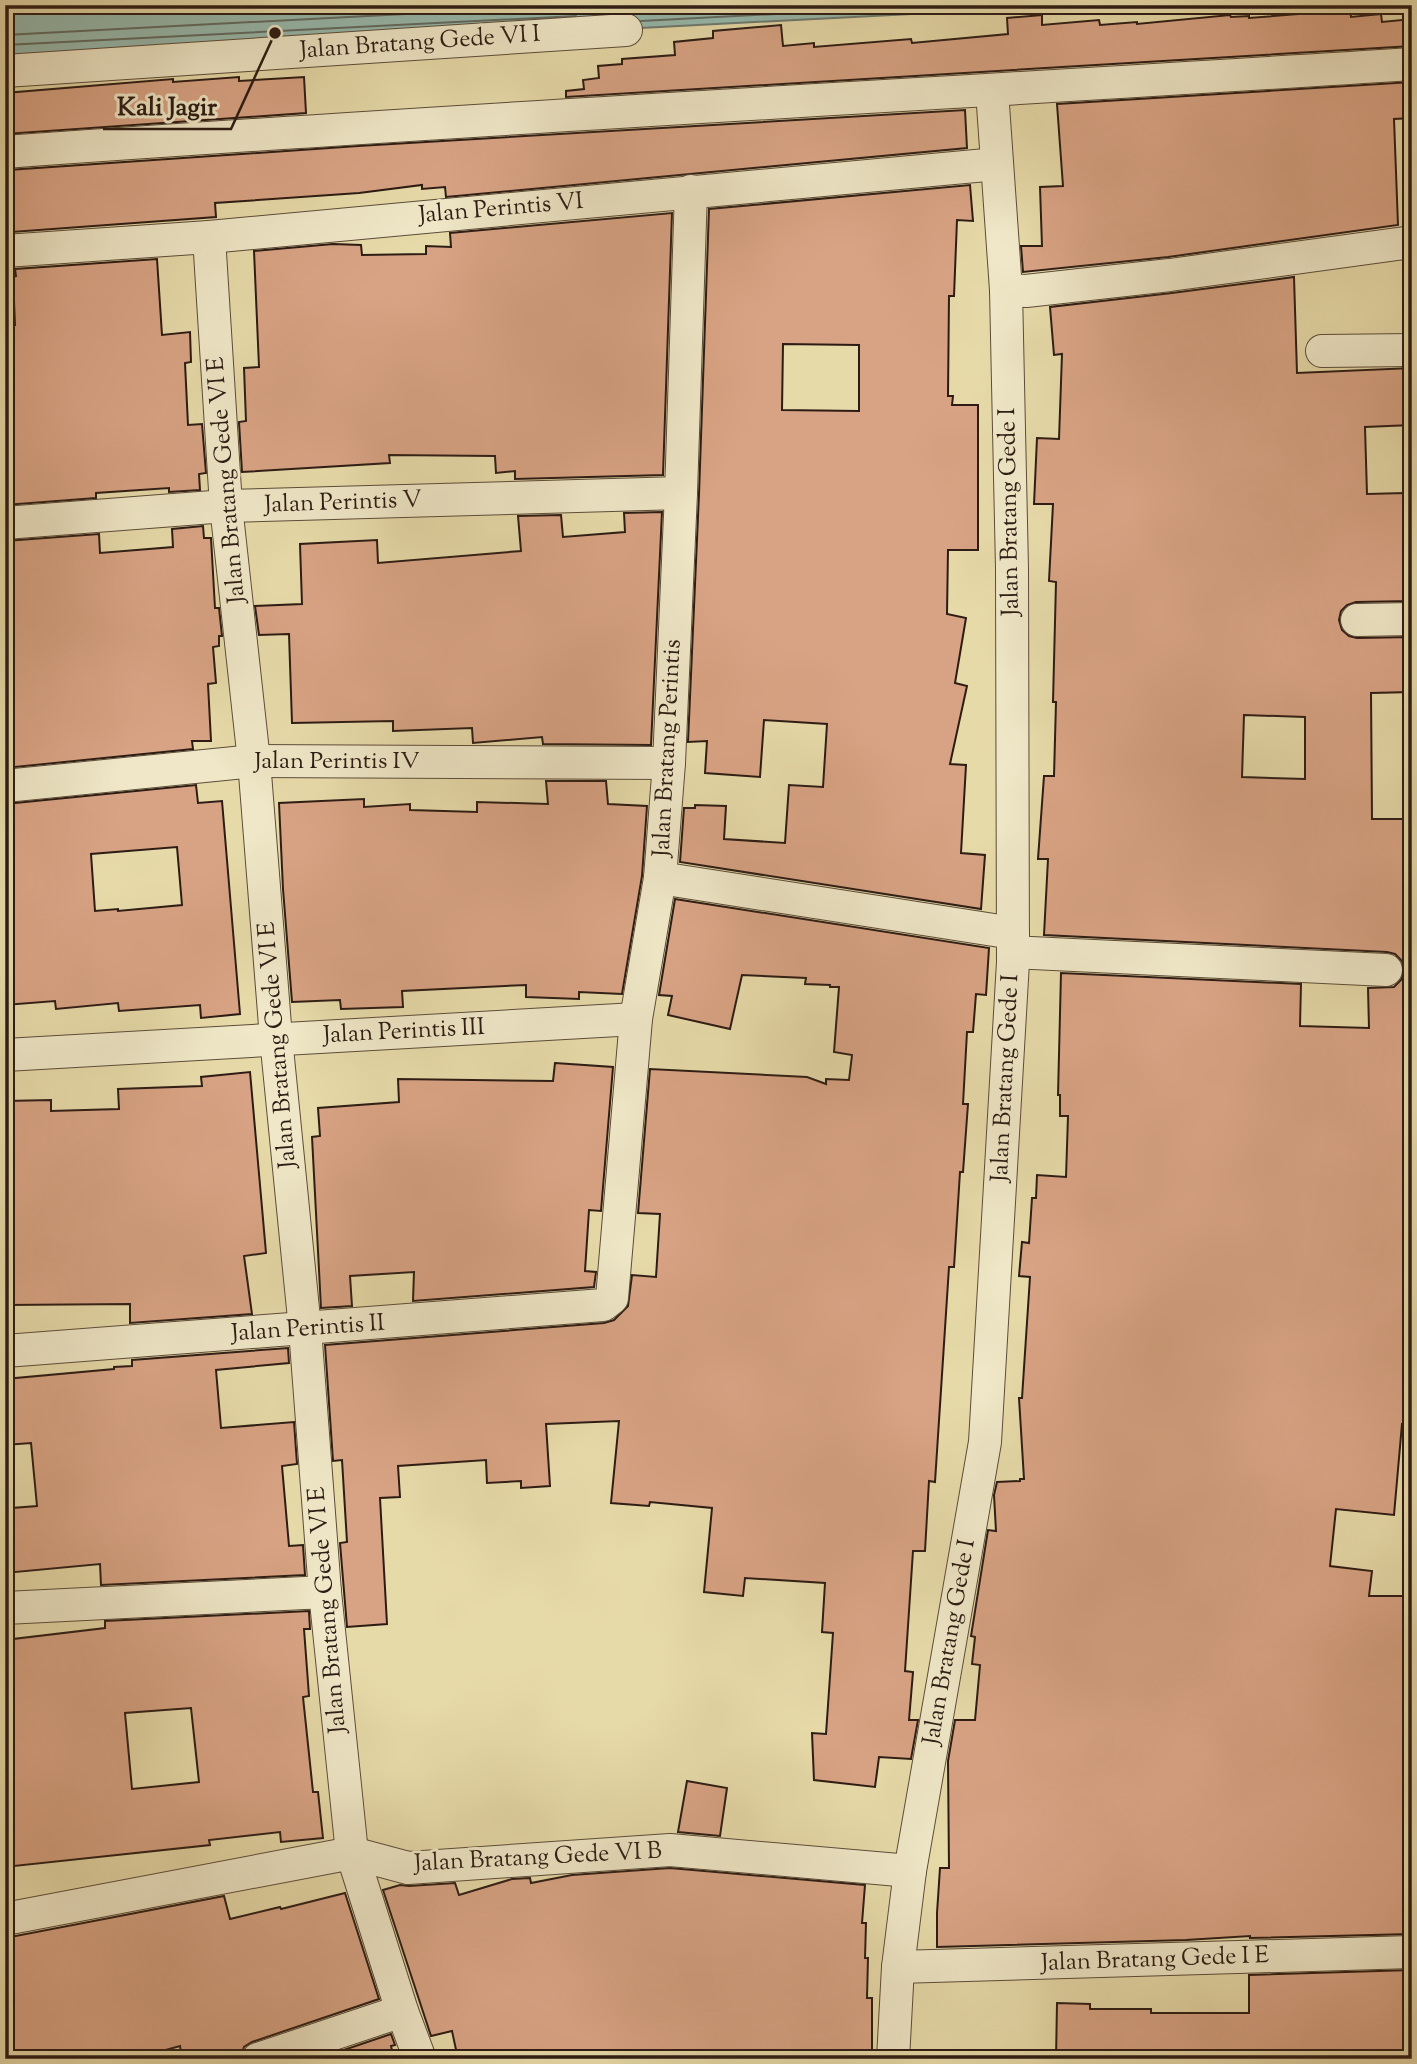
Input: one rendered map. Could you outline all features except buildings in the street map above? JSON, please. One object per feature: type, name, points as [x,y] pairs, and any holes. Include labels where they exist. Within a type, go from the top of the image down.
[{"type":"street","name":"Jalan Bratang Gede VI I","points":[[5,71],[626,30]]},
{"type":"street","points":[[5,152],[364,126],[992,91],[1412,64]]},
{"type":"street","name":"Jalan Bratang Gede I","points":[[893,2059],[898,1968],[910,1871],[985,1442],[1013,943],[1012,569],[1006,290],[992,91]]},
{"type":"street","name":"Jalan Perintis VI","points":[[5,251],[209,237],[996,164]]},
{"type":"street","name":"Jalan Bratang Perintis","points":[[609,1301],[612,1298],[636,1019],[660,878],[669,764],[691,191]]},
{"type":"street","name":"Jalan Bratang Gede VI E","points":[[209,237],[226,506],[254,761],[276,1038],[305,1329],[325,1592],[352,1853],[420,2059]]},
{"type":"street","points":[[1006,290],[1026,291],[1170,275],[1412,242]]},
{"type":"street","points":[[1322,351],[1412,350]]},
{"type":"street","name":"Jalan Perintis V","points":[[5,523],[226,506],[681,493]]},
{"type":"street","points":[[1357,620],[1412,619]]},
{"type":"street","name":"Jalan Perintis IV","points":[[5,786],[254,761],[669,764]]},
{"type":"street","points":[[660,878],[1013,943],[1386,970]]},
{"type":"street","name":"Jalan Perintis III","points":[[5,1055],[636,1019]]},
{"type":"street","name":"Jalan Perintis II","points":[[5,1351],[603,1305],[609,1301]]},
{"type":"street","points":[[5,1608],[325,1592]]},
{"type":"street","name":"Jalan Bratang Gede VI B","points":[[5,1919],[352,1853],[408,1868],[670,1850],[910,1871]]},
{"type":"street","name":"Jalan Bratang Gede I E","points":[[898,1968],[1412,1952]]},
{"type":"street","points":[[258,2059],[402,2011]]},
{"type":"water","points":[[5,5],[1084,5],[5,61]]},
{"type":"place","name":"Kali Jagir","points":[[275,33]]}]
